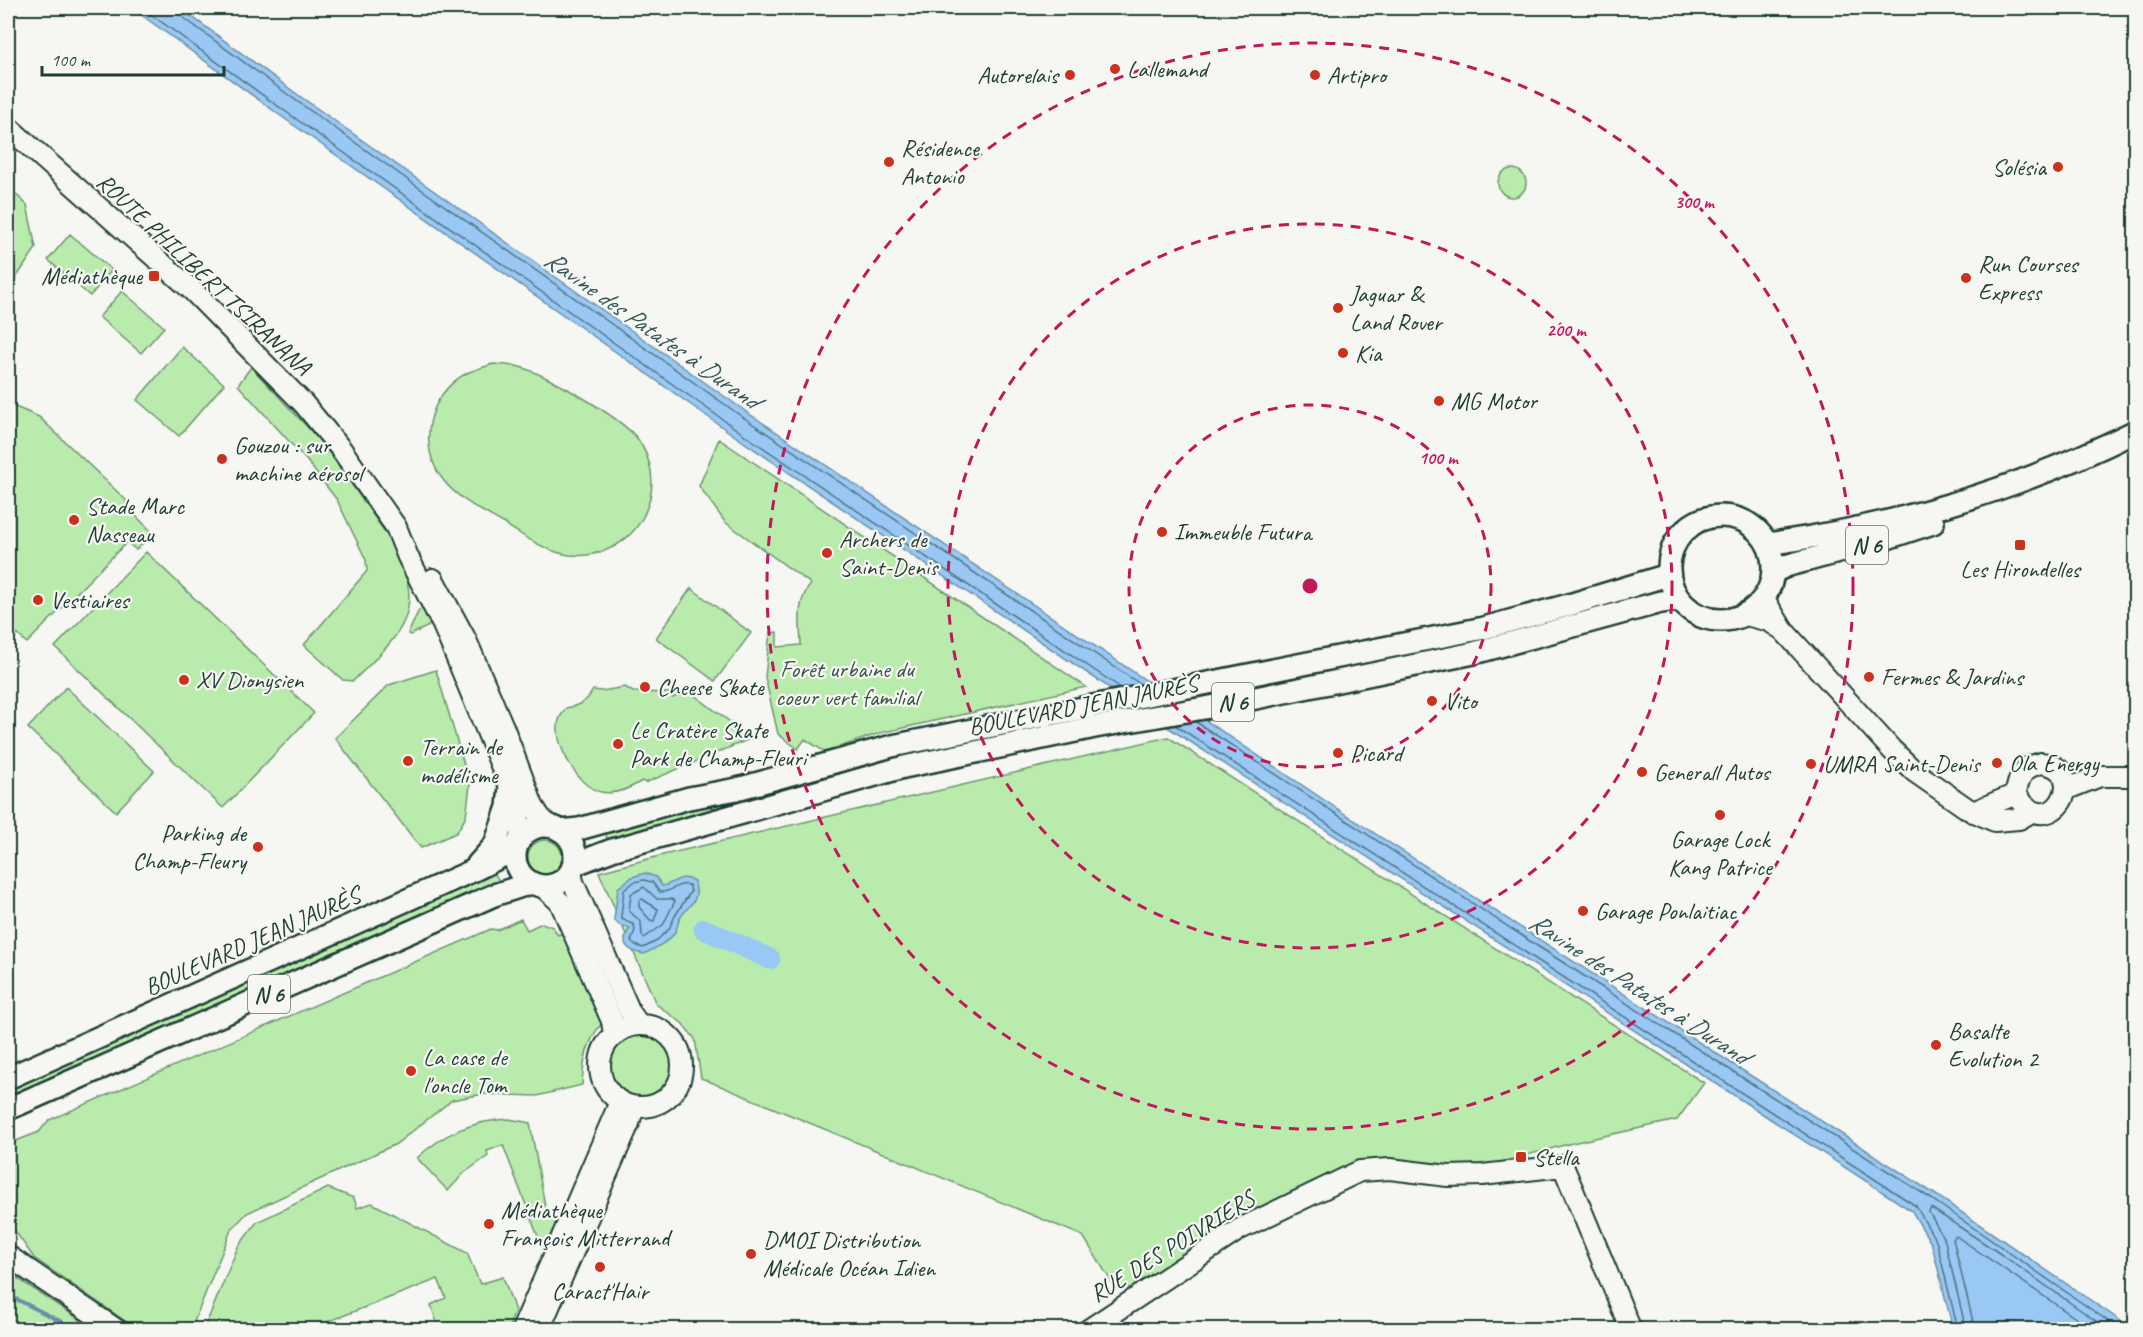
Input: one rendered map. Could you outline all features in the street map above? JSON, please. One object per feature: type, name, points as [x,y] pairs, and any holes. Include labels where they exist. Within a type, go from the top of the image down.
[{"type":"main road","name":"ROUTE PHILIBERT TSIRANANA","points":[[8,127],[193,291],[303,403],[341,448],[396,527],[412,543],[452,613],[504,729],[533,806],[540,817],[556,829]]},
{"type":"main road","name":"N 6","points":[[2070,467],[2136,431]]},
{"type":"main road","name":"N 6","points":[[1773,572],[1789,565],[1869,544],[2136,443]]},
{"type":"main road","name":"N 6","points":[[1767,544],[1959,509]]},
{"type":"main road","points":[[1724,516],[1742,520],[1757,530],[1767,544],[1772,557],[1773,572],[1764,599],[1746,615],[1724,621],[1707,619],[1691,612],[1678,600],[1671,588],[1668,574],[1670,554],[1678,538],[1691,525],[1707,518],[1724,516]]},
{"type":"main road","name":"ROUTE PHILIBERT TSIRANANA","points":[[396,527],[408,557],[443,625],[510,787],[517,810],[518,843]]},
{"type":"main road","name":"BOULEVARD JEAN JAURÈS","points":[[8,1078],[472,871],[518,843],[534,828],[579,829],[688,798],[737,789],[892,746],[1484,628],[1569,605],[1668,574]]},
{"type":"main road","points":[[1764,599],[1783,630],[1892,750],[1915,772],[1973,812],[1995,821],[2019,819],[2033,812]]},
{"type":"main road","name":"BOULEVARD JEAN JAURÈS","points":[[8,1109],[494,895],[536,885],[561,882],[572,868],[612,850],[904,767],[1474,653],[1660,602],[1678,600]]},
{"type":"main road","points":[[1746,615],[1769,621],[1783,630]]},
{"type":"main road","points":[[2049,764],[2064,781],[2065,797],[2054,810],[2046,813],[2033,812],[2025,807],[2016,794],[2020,776],[2033,765],[2049,764]]},
{"type":"main road","points":[[2064,781],[2100,776],[2136,776]]},
{"type":"main road","points":[[472,871],[495,845],[508,807],[510,787]]},
{"type":"main road","points":[[1973,812],[2016,794]]},
{"type":"main road","points":[[556,829],[573,846],[575,855],[572,868],[573,882],[630,1012],[639,1025]]},
{"type":"main road","points":[[518,843],[515,859],[517,869],[523,877],[560,902],[612,1021],[614,1036]]},
{"type":"main road","points":[[639,1025],[665,1032],[675,1042],[681,1055],[682,1068],[679,1082],[672,1093],[661,1102],[648,1107],[627,1104],[606,1089],[601,1074],[601,1060],[614,1036],[639,1025]]},
{"type":"main road","points":[[522,1329],[627,1104]]},
{"type":"main road","points":[[539,1329],[629,1123],[627,1104]]},
{"type":"main road","name":"RUE DES POIVRIERS","points":[[1088,1329],[1232,1234],[1270,1213],[1360,1171],[1390,1169],[1448,1176],[1482,1175],[1563,1166],[1631,1329]]},
{"type":"main road","points":[[8,1256],[117,1329]]},
{"type":"green space","points":[[1512,169],[1522,173],[1526,183],[1522,193],[1512,197],[1502,193],[1498,183],[1502,173]]},
{"type":"green space","points":[[8,187],[27,205],[36,248],[8,290]]},
{"type":"green space","points":[[70,234],[112,270],[90,296],[48,260]]},
{"type":"green space","points":[[122,291],[164,327],[141,353],[99,317]]},
{"type":"green space","points":[[182,347],[224,384],[179,436],[137,400]]},
{"type":"green space","points":[[493,364],[520,367],[567,388],[621,423],[641,444],[648,459],[651,474],[650,497],[646,512],[639,523],[621,542],[599,553],[570,555],[557,552],[530,540],[472,505],[444,481],[430,453],[430,422],[435,407],[454,382],[467,373]]},
{"type":"green space","points":[[251,367],[324,445],[396,548],[405,571],[409,591],[408,608],[403,623],[383,651],[353,681],[343,680],[304,645],[367,571],[366,560],[337,500],[307,461],[238,385]]},
{"type":"green space","name":"Stade Marc Nasseau","points":[[8,404],[39,417],[126,500],[127,507],[153,533],[136,550],[127,542],[27,643],[17,634],[8,644]]},
{"type":"green space","name":"Forêt urbaine du coeur vert familial","points":[[719,439],[1086,687],[880,733],[825,752],[805,739],[798,749],[778,734],[765,677],[770,633],[777,632],[777,647],[801,645],[801,605],[811,584],[725,522],[699,486]]},
{"type":"green space","name":"XV Dionysien","points":[[146,552],[314,713],[223,808],[55,647]]},
{"type":"green space","points":[[1661,583],[1663,592],[1582,619],[608,842],[605,831],[853,765]]},
{"type":"green space","points":[[691,588],[751,633],[715,681],[656,638]]},
{"type":"green space","points":[[423,609],[431,620],[429,626],[408,634],[419,610]]},
{"type":"green space","name":"Terrain de modélisme","points":[[436,670],[470,785],[466,817],[456,833],[421,848],[335,738],[389,685]]},
{"type":"green space","points":[[66,687],[154,771],[116,812],[28,728]]},
{"type":"green space","name":"Le Cratère Skate Park de Champ-Fleuri","points":[[625,687],[633,692],[670,693],[673,698],[687,690],[752,738],[645,783],[642,781],[619,792],[599,792],[583,781],[568,761],[561,747],[559,720],[566,708],[582,703],[593,690],[602,691]]},
{"type":"green space","points":[[1168,737],[1704,1083],[1677,1120],[1572,1143],[1468,1171],[1411,1161],[1365,1162],[1136,1287],[1116,1289],[1083,1236],[701,1078],[695,1039],[682,1023],[656,1004],[599,872],[667,854]]},
{"type":"green space","points":[[545,840],[557,845],[562,857],[557,869],[545,874],[533,869],[528,857],[533,845]]},
{"type":"green space","points":[[495,874],[499,881],[8,1098],[8,1089]]},
{"type":"green space","points":[[521,919],[527,930],[542,923],[553,927],[558,935],[562,933],[602,1023],[587,1052],[582,1085],[537,1096],[483,1094],[452,1100],[396,1144],[247,1213],[231,1230],[191,1329],[137,1329],[34,1258],[8,1221],[8,1144],[39,1132],[49,1120],[491,929],[497,930]]},
{"type":"green space","points":[[635,1034],[649,1034],[661,1039],[670,1048],[675,1067],[673,1080],[666,1091],[649,1100],[635,1100],[623,1095],[614,1086],[609,1074],[609,1060],[614,1048],[623,1039]]},
{"type":"green space","points":[[509,1119],[530,1123],[545,1206],[551,1217],[563,1222],[550,1245],[544,1248],[503,1145],[487,1151],[488,1156],[464,1173],[448,1191],[417,1158],[448,1135],[459,1130],[483,1122]]},
{"type":"green space","points":[[328,1188],[354,1198],[357,1208],[372,1203],[467,1253],[480,1284],[503,1277],[515,1311],[508,1329],[439,1329],[431,1305],[446,1298],[438,1279],[319,1325],[320,1329],[204,1329],[238,1247],[257,1222]]},
{"type":"green space","points":[[8,1272],[94,1329],[8,1329]]},
{"type":"water","name":"Ravine des Patates à Durand","points":[[132,8],[180,8],[301,97],[748,413],[1354,820],[1936,1195],[2121,1321],[2129,1329],[1953,1329],[1932,1245],[1912,1211],[1166,726],[745,443],[285,119]]},
{"type":"water","points":[[645,873],[656,877],[662,886],[685,878],[694,881],[696,894],[693,902],[680,918],[672,936],[644,954],[626,946],[625,938],[630,928],[619,925],[614,920],[618,888],[632,877]]},
{"type":"waterway","points":[[704,929],[770,959]]},
{"type":"waterway","points":[[8,1295],[78,1330]]},
{"type":"place","name":"Lallemand","points":[[1115,69]]},
{"type":"place","name":"Autorelais","points":[[1070,75]]},
{"type":"place","name":"Artipro","points":[[1315,75]]},
{"type":"place","name":"Résidence Antonio","points":[[889,162]]},
{"type":"place","name":"Solésia","points":[[2058,167]]},
{"type":"place","name":"Médiathèque","points":[[154,276]]},
{"type":"place","name":"Run Courses Express","points":[[1966,278]]},
{"type":"place","name":"Jaguar & Land Rover","points":[[1338,308]]},
{"type":"place","name":"Kia","points":[[1343,353]]},
{"type":"place","name":"MG Motor","points":[[1439,401]]},
{"type":"place","name":"Gouzou : sur machine aérosol","points":[[222,459]]},
{"type":"place","name":"Stade Marc Nasseau","points":[[74,520]]},
{"type":"place","name":"Immeuble Futura","points":[[1162,532]]},
{"type":"place","name":"Les Hirondelles","points":[[2020,545]]},
{"type":"place","name":"Archers de Saint-Denis","points":[[827,553]]},
{"type":"place","name":"Vestiaires","points":[[38,600]]},
{"type":"place","name":"Fermes & Jardins","points":[[1869,677]]},
{"type":"place","name":"XV Dionysien","points":[[184,680]]},
{"type":"place","name":"Cheese Skate","points":[[645,687]]},
{"type":"place","name":"Vito","points":[[1432,701]]},
{"type":"place","name":"Le Cratère Skate Park de Champ-Fleuri","points":[[618,744]]},
{"type":"place","name":"Picard","points":[[1338,753]]},
{"type":"place","name":"Terrain de modélisme","points":[[408,761]]},
{"type":"place","name":"Ola Energy","points":[[1997,763]]},
{"type":"place","name":"UMRA Saint-Denis","points":[[1811,764]]},
{"type":"place","name":"Generall Autos","points":[[1642,772]]},
{"type":"place","name":"Garage Lock Kang Patrice","points":[[1720,815]]},
{"type":"place","name":"Parking de Champ-Fleury","points":[[258,847]]},
{"type":"place","name":"Garage Ponlaitiac","points":[[1583,911]]},
{"type":"place","name":"Basalte Evolution 2","points":[[1936,1045]]},
{"type":"place","name":"La case de l'oncle Tom","points":[[411,1071]]},
{"type":"place","name":"Stella","points":[[1521,1157]]},
{"type":"place","name":"Médiathèque François Mitterrand","points":[[489,1224]]},
{"type":"place","name":"DMOI Distribution Médicale Océan Idien","points":[[751,1254]]},
{"type":"place","name":"Caract'Hair","points":[[600,1267]]}]
